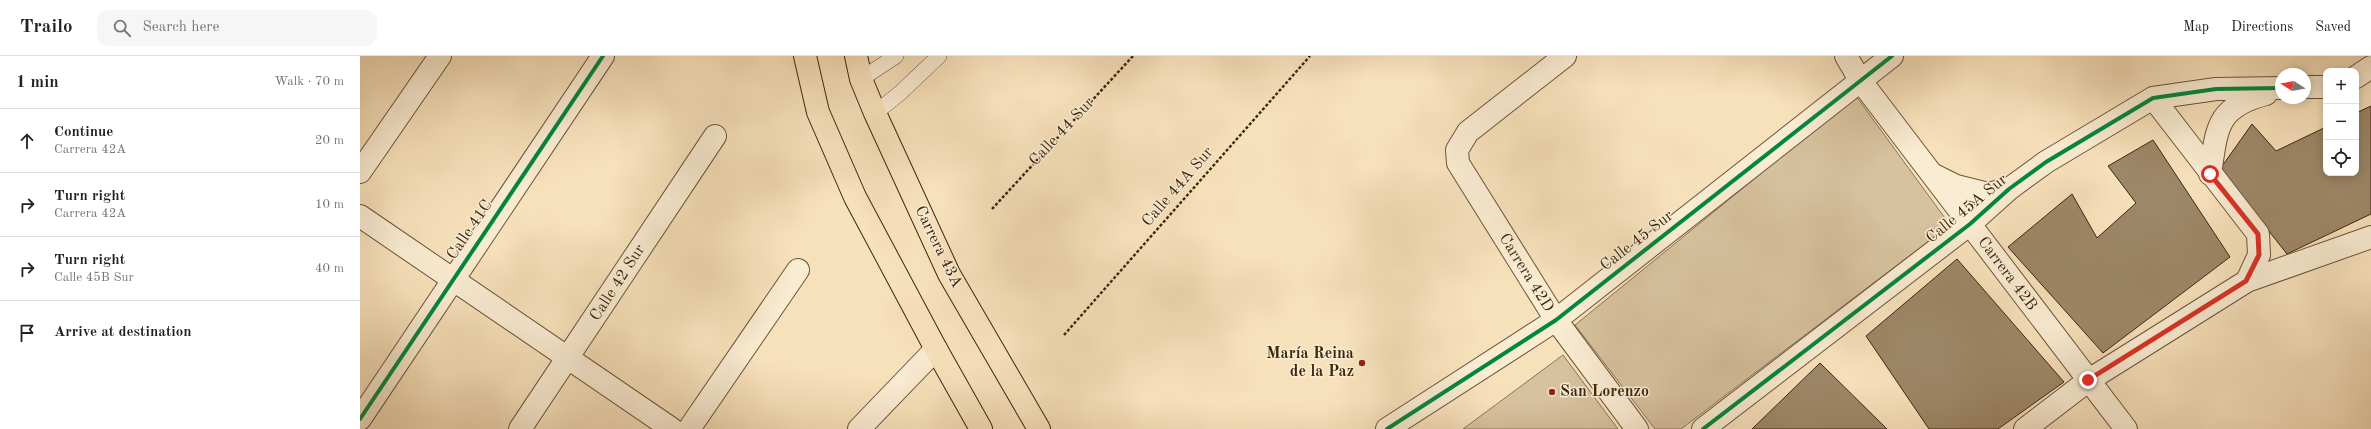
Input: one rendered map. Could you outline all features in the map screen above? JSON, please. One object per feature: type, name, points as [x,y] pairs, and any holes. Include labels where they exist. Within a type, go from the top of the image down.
[{"type":"main road","points":[[805,56],[818,112],[855,197],[936,349],[981,429]]},
{"type":"main road","name":"Carrera 43A","points":[[856,56],[861,79],[875,113],[949,274],[1040,429]]},
{"type":"street","points":[[360,172],[440,56]]},
{"type":"street","name":"Calle 41C","points":[[360,419],[452,278],[602,56]]},
{"type":"street","name":"Carrera 42D","points":[[1565,56],[1468,132],[1457,150],[1458,163],[1556,320],[1637,429]]},
{"type":"street","name":"Carrera 42B","points":[[1846,56],[1860,80],[2126,429]]},
{"type":"street","name":"Calle 45 Sur","points":[[1387,429],[1556,320],[1892,56]]},
{"type":"street","points":[[2359,75],[2371,67]]},
{"type":"street","points":[[2311,87],[2323,87]]},
{"type":"street","name":"Calle 45A Sur","points":[[1703,429],[1970,224],[2008,189],[2046,162],[2153,98],[2216,89],[2275,89]]},
{"type":"street","points":[[2210,174],[2216,134],[2225,114],[2240,102],[2275,91]]},
{"type":"street","points":[[2153,98],[2210,174],[2258,234],[2259,255],[2246,281]]},
{"type":"street","name":"Calle 42 Sur","points":[[520,429],[569,358],[715,136]]},
{"type":"street","points":[[1932,174],[1956,186],[1988,194],[2008,189]]},
{"type":"street","points":[[360,216],[672,429]]},
{"type":"street","points":[[2024,429],[2088,380],[2246,281],[2371,237]]},
{"type":"street","points":[[689,429],[798,270]]},
{"type":"street","points":[[859,429],[936,349]]},
{"type":"lane","points":[[861,79],[896,56]]},
{"type":"lane","points":[[875,113],[899,94],[939,56]]},
{"type":"shaded area","points":[[1856,96],[1950,225],[1681,429],[1655,429],[1575,325]]},
{"type":"shaded area","name":"San Lorenzo","points":[[1563,355],[1618,429],[1463,429]]},
{"type":"building","points":[[2371,106],[2371,214],[2287,254],[2220,169],[2252,124],[2276,151],[2323,128],[2323,176],[2359,176],[2359,112]]},
{"type":"building","points":[[2153,140],[2230,257],[2103,353],[2008,247],[2072,194],[2097,238],[2136,203],[2108,166]]},
{"type":"building","points":[[1957,259],[2064,382],[1998,429],[1929,429],[1866,336]]},
{"type":"building","points":[[1820,363],[1887,429],[1752,429]]},
{"type":"cycle path","points":[[360,419],[603,56]]},
{"type":"cycle path","points":[[1387,429],[1556,320],[1892,56]]},
{"type":"cycle path","points":[[1703,429],[1970,224],[2009,189],[2046,162],[2153,98],[2216,89],[2275,88]]},
{"type":"place","name":"María Reina de la Paz","points":[[1362,363]]},
{"type":"place","name":"San Lorenzo","points":[[1552,392]]},
{"type":"route","points":[[2088,380],[2246,281],[2259,255],[2258,234],[2210,174]]}]
